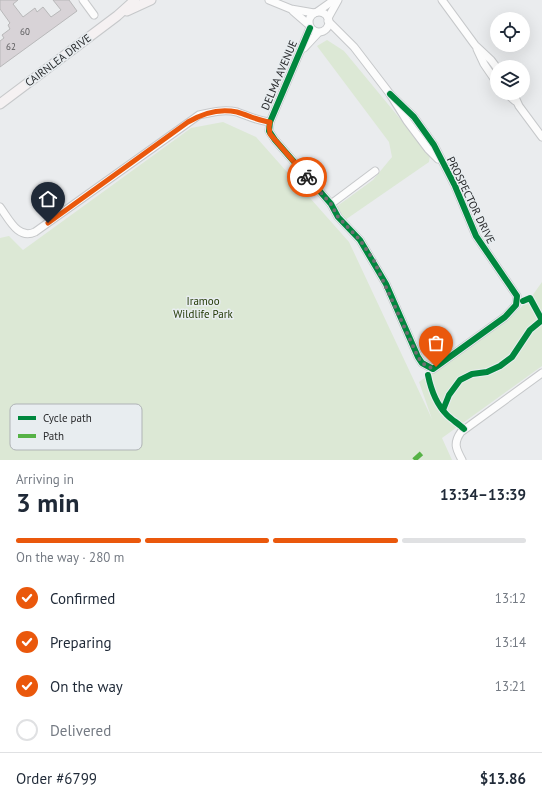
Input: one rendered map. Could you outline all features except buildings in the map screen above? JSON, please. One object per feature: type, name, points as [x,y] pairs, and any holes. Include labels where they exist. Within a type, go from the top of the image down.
[{"type":"street","points":[[83,0],[94,15]]},
{"type":"street","name":"CAIRNLEA DRIVE","points":[[0,104],[117,16],[135,0]]},
{"type":"street","name":"CAIRNLEA DRIVE","points":[[117,16],[152,0]]},
{"type":"street","points":[[269,0],[292,9],[323,14],[328,19]]},
{"type":"street","points":[[309,26],[310,18],[334,0]]},
{"type":"street","points":[[320,32],[328,27],[328,19],[338,0]]},
{"type":"street","points":[[442,0],[475,45],[491,60]]},
{"type":"street","points":[[292,9],[309,26],[320,32],[333,33],[346,39]]},
{"type":"street","name":"PROSPECTOR DRIVE","points":[[328,19],[390,94],[407,122],[428,149],[442,162],[455,186],[476,236],[512,288],[517,300],[516,305],[505,317],[433,369],[427,367]]},
{"type":"street","name":"DELMA AVENUE","points":[[309,26],[301,51],[270,122],[269,131],[275,140],[331,204],[338,217],[360,240],[374,261],[418,357],[427,367]]},
{"type":"street","name":"DELMA AVENUE","points":[[301,51],[320,32]]},
{"type":"street","points":[[475,45],[490,73]]},
{"type":"street","points":[[513,100],[542,138]]},
{"type":"street","points":[[516,100],[519,106]]},
{"type":"street","points":[[0,207],[16,229],[22,234],[29,235],[200,115],[224,111],[236,112],[255,120],[270,122]]},
{"type":"street","points":[[331,204],[376,171]]},
{"type":"street","points":[[462,460],[456,448],[456,438],[460,432],[542,372]]},
{"type":"green space","points":[[327,40],[344,51],[430,155],[429,162],[345,220],[336,207],[373,180],[392,157],[389,142],[317,46]]},
{"type":"green space","name":"Iramoo Wildlife Park","points":[[223,122],[256,137],[349,242],[432,419],[419,382],[517,311],[532,296],[542,282],[542,366],[442,438],[452,460],[0,460],[0,238],[9,236],[23,250],[191,128]]},
{"type":"marked path","points":[[414,460],[424,451]]},
{"type":"cycle path","points":[[310,28],[270,122],[269,131],[275,140],[331,204],[338,217],[360,240],[386,284],[418,357],[422,363],[433,369],[505,317],[516,305],[517,296],[476,236],[455,186],[434,145],[414,117],[390,94]]},
{"type":"cycle path","points":[[443,410],[449,395],[460,380],[472,374],[487,372],[500,366],[512,357],[530,330],[542,320],[530,298],[523,301]]},
{"type":"cycle path","points":[[428,375],[432,391],[440,406],[447,415],[464,429]]},
{"type":"way so far","points":[[307,177],[331,204],[338,217],[360,240],[374,261],[422,363],[429,368],[433,369],[436,367]]},
{"type":"route","points":[[48,223],[188,122],[200,115],[211,112],[236,112],[255,120],[270,122],[270,134],[307,177]]}]
